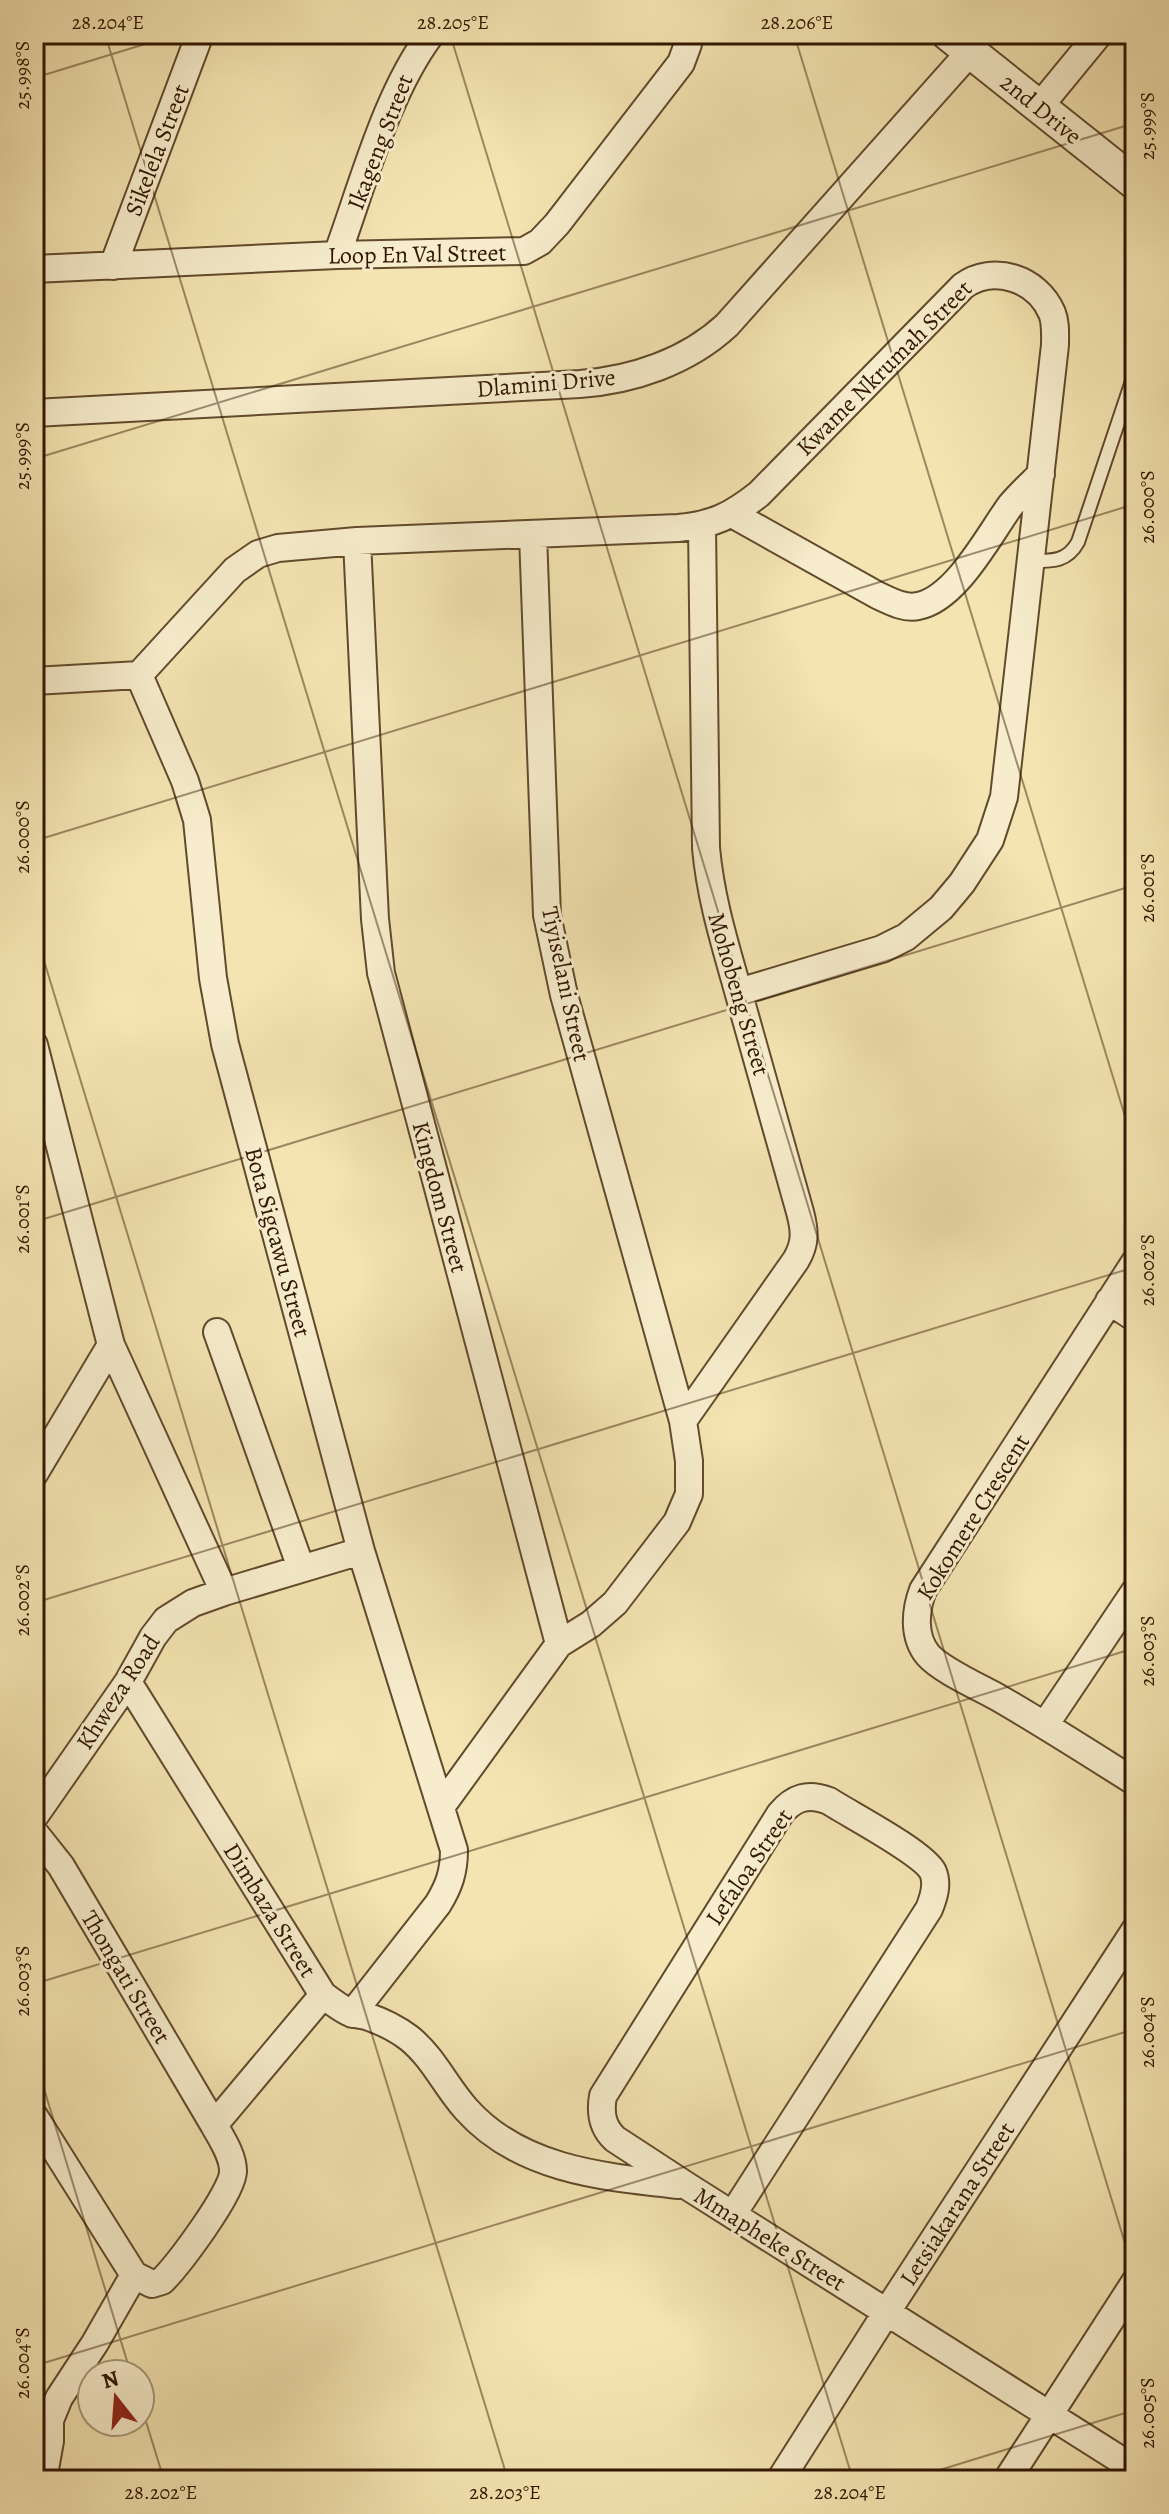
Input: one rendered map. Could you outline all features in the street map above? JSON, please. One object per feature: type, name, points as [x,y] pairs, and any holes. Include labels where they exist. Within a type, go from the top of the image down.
[{"type":"street","name":"Sikelela Street","points":[[113,266],[200,34]]},
{"type":"street","name":"Ikageng Street","points":[[337,255],[400,85],[431,34]]},
{"type":"street","name":"Loop En Val Street","points":[[34,269],[337,255],[516,252],[533,247],[557,224],[681,63],[688,34]]},
{"type":"street","points":[[1039,107],[1099,34]]},
{"type":"street","name":"2nd Drive","points":[[959,43],[1135,183]]},
{"type":"street","name":"Dlamini Drive","points":[[34,413],[580,384],[622,378],[672,361],[699,347],[727,325],[959,43]]},
{"type":"street","name":"Kwame Nkrumah Street","points":[[139,675],[235,570],[250,558],[278,548],[357,541],[702,526],[732,514],[759,494],[963,286],[985,274],[1004,275],[1026,284],[1043,299],[1055,324],[1055,345],[1004,797],[997,825],[952,896],[906,937],[882,949],[739,992]]},
{"type":"street","points":[[732,514],[877,595],[898,605],[915,607],[929,603],[952,585],[1012,504],[1041,474]]},
{"type":"street","name":"Mohobeng Street","points":[[683,1421],[796,1260],[804,1243],[802,1220],[714,909],[706,848],[702,526]]},
{"type":"street","name":"Tiyiselani Street","points":[[533,535],[550,928],[570,1020],[683,1421],[690,1480],[685,1507],[677,1522],[615,1603],[591,1624],[559,1644]]},
{"type":"street","name":"Kingdom Street","points":[[357,541],[375,919],[381,973],[559,1644]]},
{"type":"street","points":[[34,681],[139,675]]},
{"type":"street","name":"Bota Sigcawu Street","points":[[139,675],[185,781],[197,820],[213,978],[225,1044],[361,1551],[454,1850],[454,1870],[448,1888],[352,2014]]},
{"type":"street","points":[[34,1045],[111,1345],[224,1592]]},
{"type":"street","name":"Kokomere Crescent","points":[[1135,1262],[923,1590],[917,1605],[917,1628],[929,1656],[1135,1782]]},
{"type":"street","points":[[1109,1301],[1135,1318]]},
{"type":"street","points":[[217,1332],[301,1568]]},
{"type":"street","points":[[34,1474],[111,1345]]},
{"type":"street","name":"Khweza Road","points":[[34,1817],[128,1682],[166,1620],[193,1603],[224,1592],[361,1551]]},
{"type":"street","points":[[1045,1725],[1135,1591]]},
{"type":"street","points":[[441,1807],[559,1644]]},
{"type":"street","name":"Dimbaza Street","points":[[128,1682],[323,1995],[214,2125]]},
{"type":"street","name":"Lefaloa Street","points":[[687,2186],[606,2131],[601,2108],[603,2096],[780,1814],[788,1804],[808,1796],[829,1801],[927,1863],[933,1872],[934,1896],[929,1909],[733,2214]]},
{"type":"street","name":"Thongati Street","points":[[34,1832],[61,1866],[214,2125],[231,2162],[233,2171],[228,2189],[166,2277],[152,2284],[134,2275]]},
{"type":"street","name":"Letsiakarana Street","points":[[780,2480],[1135,1930]]},
{"type":"street","name":"Mmapheke Street","points":[[323,1995],[352,2014],[382,2022],[411,2040],[466,2109],[510,2146],[569,2169],[600,2177],[687,2186],[1135,2469]]},
{"type":"street","points":[[34,2116],[134,2275],[66,2386],[50,2420],[50,2441],[43,2480]]},
{"type":"street","points":[[1007,2480],[1135,2282]]},
{"type":"street","points":[[34,2396],[50,2420]]},
{"type":"lane","points":[[1031,561],[1063,558],[1072,553],[1135,372]]}]
